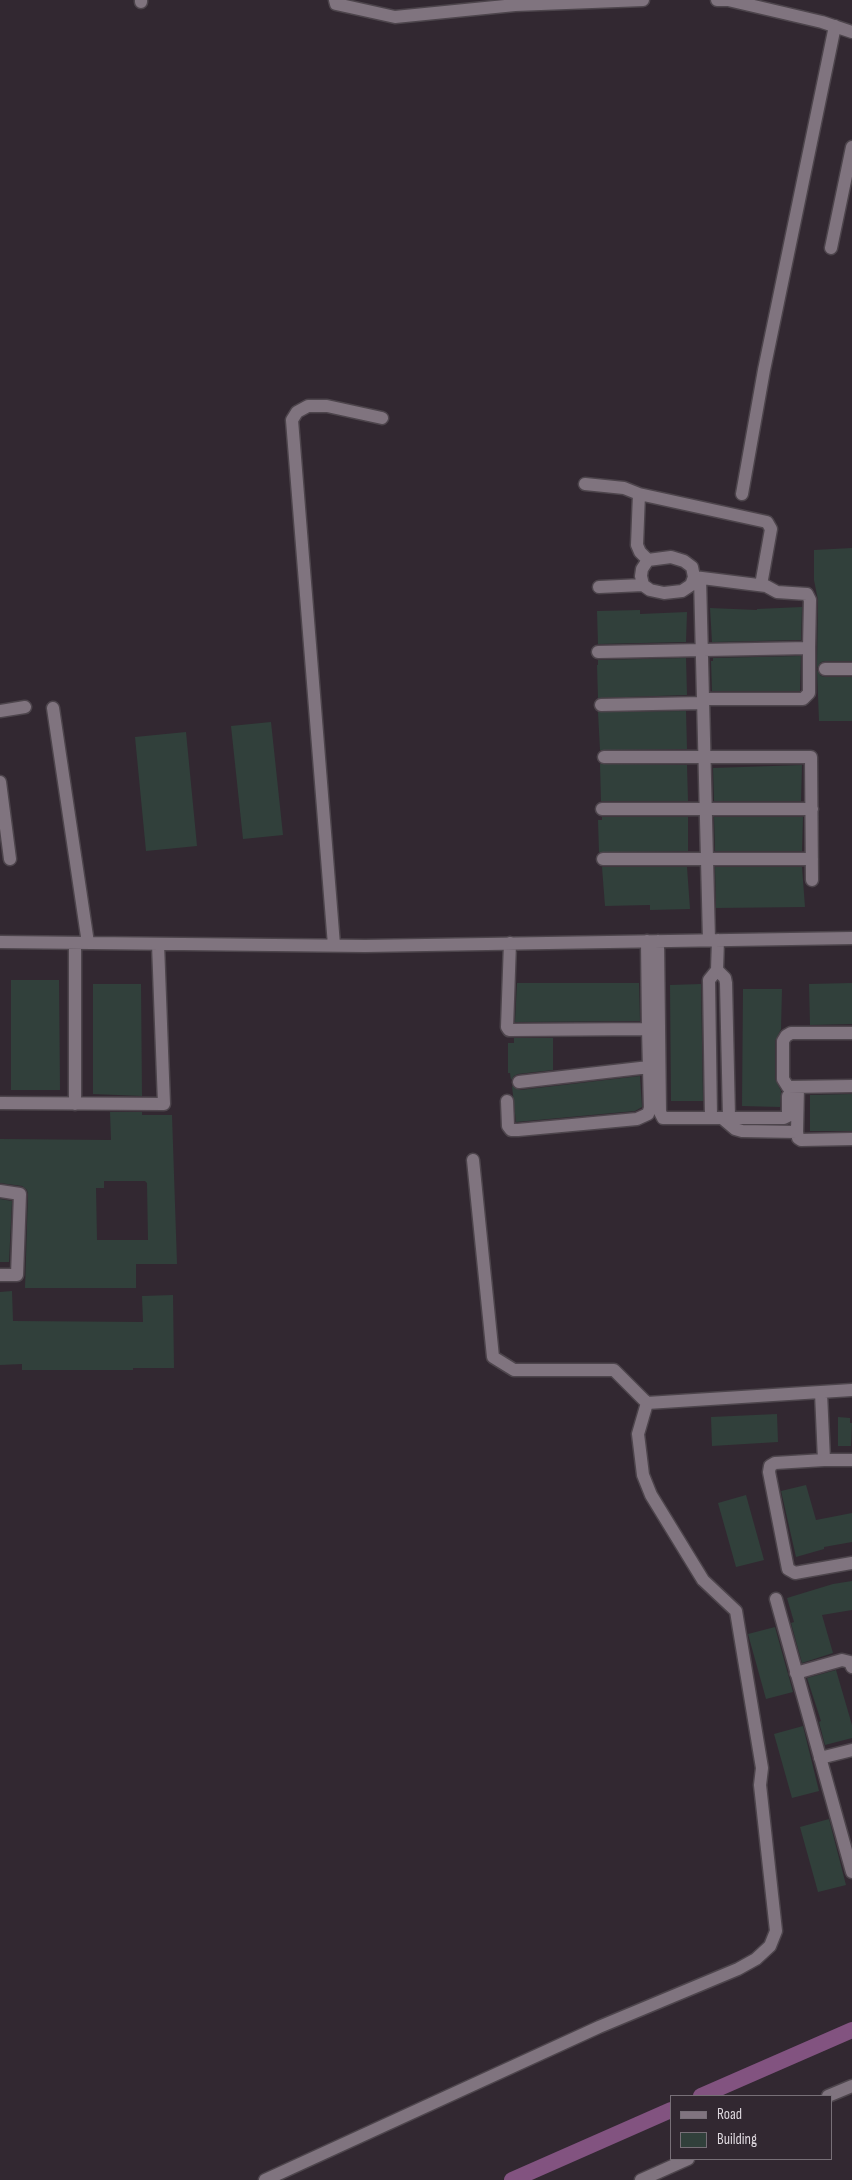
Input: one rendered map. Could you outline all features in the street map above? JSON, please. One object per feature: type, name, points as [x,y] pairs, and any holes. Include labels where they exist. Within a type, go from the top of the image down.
[{"type":"street","points":[[335,0],[336,4],[395,17],[515,5],[643,0]]},
{"type":"street","points":[[718,0],[728,0],[822,22],[852,32]]},
{"type":"street","points":[[742,494],[764,370],[835,26]]},
{"type":"street","points":[[831,248],[852,147]]},
{"type":"street","points":[[334,945],[292,420],[297,412],[308,406],[327,406],[382,418]]},
{"type":"street","points":[[585,484],[624,488],[639,494],[767,522],[771,529],[761,585]]},
{"type":"street","points":[[639,494],[638,545],[640,552],[648,560]]},
{"type":"street","points":[[643,586],[642,569],[648,560],[671,557],[684,561],[692,567],[697,577],[702,650],[706,859],[713,940],[718,970],[725,978],[726,983],[720,1117]]},
{"type":"street","points":[[601,705],[803,699],[809,693],[809,596],[803,593],[771,590],[761,585],[697,577]]},
{"type":"street","points":[[599,587],[643,586],[650,590],[664,593],[682,591],[691,585],[697,577]]},
{"type":"street","points":[[598,652],[809,648]]},
{"type":"street","points":[[825,669],[852,669]]},
{"type":"street","points":[[0,711],[25,708]]},
{"type":"street","points":[[53,708],[82,943],[75,1104]]},
{"type":"street","points":[[604,757],[811,757],[812,880]]},
{"type":"street","points":[[0,782],[10,858]]},
{"type":"street","points":[[602,809],[812,808]]},
{"type":"street","points":[[603,859],[812,859]]},
{"type":"street","points":[[0,942],[334,945],[852,938]]},
{"type":"street","points":[[507,1101],[508,1126],[511,1130],[636,1119],[648,1114],[650,1108],[648,1029],[653,941]]},
{"type":"street","points":[[653,941],[661,1115],[665,1119],[720,1117],[786,1118],[788,1096]]},
{"type":"street","points":[[510,943],[507,1027],[509,1030],[648,1029]]},
{"type":"street","points":[[0,1103],[164,1104],[158,944]]},
{"type":"street","points":[[718,970],[709,980],[720,1117],[735,1129],[742,1131],[798,1132]]},
{"type":"street","points":[[852,1033],[791,1033],[783,1041],[783,1080],[788,1087],[852,1086]]},
{"type":"street","points":[[519,1082],[649,1067]]},
{"type":"street","points":[[798,1087],[798,1138],[801,1140],[852,1140]]},
{"type":"street","points":[[473,1160],[493,1357],[514,1370],[614,1370],[648,1403],[852,1390]]},
{"type":"street","points":[[0,1191],[20,1194],[17,1274],[0,1275]]},
{"type":"street","points":[[821,1392],[824,1460]]},
{"type":"street","points":[[264,2180],[599,2028],[738,1969],[756,1959],[770,1946],[776,1931],[762,1810],[760,1785],[762,1768],[736,1611],[703,1580],[650,1495],[642,1475],[638,1434],[648,1403]]},
{"type":"street","points":[[852,1460],[775,1463],[770,1466],[788,1569],[795,1573],[852,1563]]},
{"type":"street","points":[[776,1599],[852,1872]]},
{"type":"street","points":[[796,1673],[842,1660],[850,1662],[852,1667]]},
{"type":"street","points":[[820,1758],[852,1750]]},
{"type":"street","points":[[830,2095],[852,2086]]},
{"type":"street","points":[[641,2180],[686,2160]]},
{"type":"building","points":[[852,548],[852,661],[825,661],[821,662],[817,668],[818,600],[814,580],[814,550]]},
{"type":"building","points":[[802,607],[801,640],[712,642],[710,608],[757,610]]},
{"type":"building","points":[[640,610],[640,614],[687,612],[686,642],[598,644],[597,611]]},
{"type":"building","points":[[801,656],[800,691],[712,691],[711,661],[713,661],[713,658]]},
{"type":"building","points":[[686,658],[687,695],[598,698],[598,660]]},
{"type":"building","points":[[817,670],[821,676],[825,677],[852,677],[852,721],[819,721]]},
{"type":"building","points":[[686,711],[687,749],[600,750],[598,712]]},
{"type":"building","points":[[271,722],[283,835],[243,839],[231,726]]},
{"type":"building","points":[[186,732],[197,846],[146,851],[135,737]]},
{"type":"building","points":[[600,764],[687,765],[688,801],[601,801]]},
{"type":"building","points":[[802,765],[801,801],[714,801],[713,768]]},
{"type":"building","points":[[602,817],[688,817],[688,851],[599,852],[598,820],[602,820]]},
{"type":"building","points":[[714,817],[803,817],[802,851],[715,851]]},
{"type":"building","points":[[602,867],[687,867],[690,909],[650,910],[650,905],[605,906]]},
{"type":"building","points":[[715,867],[802,867],[805,907],[716,908]]},
{"type":"building","points":[[11,980],[59,980],[60,1090],[11,1090]]},
{"type":"building","points":[[517,983],[639,983],[640,1021],[515,1022]]},
{"type":"building","points":[[852,983],[852,1024],[810,1025],[809,984]]},
{"type":"building","points":[[93,984],[141,984],[142,1096],[93,1094]]},
{"type":"building","points":[[701,984],[703,1101],[671,1101],[670,985]]},
{"type":"building","points":[[743,989],[782,989],[781,1029],[775,1041],[775,1079],[781,1091],[780,1107],[742,1106]]},
{"type":"building","points":[[514,1038],[553,1038],[553,1070],[518,1074],[511,1080],[510,1073],[508,1073],[508,1043],[514,1043]]},
{"type":"building","points":[[640,1076],[642,1107],[635,1111],[516,1122],[512,1086],[520,1090]]},
{"type":"building","points":[[852,1094],[852,1131],[810,1131],[810,1095]]},
{"type":"building","points":[[110,1112],[142,1112],[142,1115],[172,1115],[177,1264],[136,1264],[136,1288],[25,1288],[28,1194],[27,1190],[22,1186],[0,1183],[0,1139],[111,1140]],"holes":[[[104,1181],[145,1181],[147,1183],[148,1240],[97,1240],[96,1188],[104,1188]]]},
{"type":"building","points":[[0,1199],[12,1201],[9,1262],[0,1262]]},
{"type":"building","points":[[12,1291],[13,1321],[143,1322],[142,1296],[173,1295],[174,1368],[22,1370],[22,1364],[0,1365],[0,1292]]},
{"type":"building","points":[[777,1414],[778,1442],[712,1446],[711,1417]]},
{"type":"building","points":[[838,1417],[850,1418],[850,1423],[852,1423],[851,1446],[838,1446]]},
{"type":"building","points":[[806,1485],[816,1520],[852,1513],[852,1542],[824,1547],[824,1549],[796,1557],[781,1491]]},
{"type":"building","points":[[746,1495],[764,1560],[736,1567],[718,1503]]},
{"type":"building","points":[[852,1581],[852,1610],[822,1615],[833,1653],[802,1663],[791,1623],[794,1622],[787,1598],[833,1584]]},
{"type":"building","points":[[775,1627],[793,1692],[766,1699],[748,1634]]},
{"type":"building","points":[[836,1670],[852,1725],[852,1738],[825,1745],[819,1722],[821,1721],[807,1678]]},
{"type":"building","points":[[803,1726],[819,1791],[792,1798],[774,1734]]},
{"type":"building","points":[[829,1819],[846,1885],[818,1892],[800,1827]]},
{"type":"waterway","points":[[703,2095],[852,2030]]},
{"type":"waterway","points":[[512,2180],[670,2110]]}]
